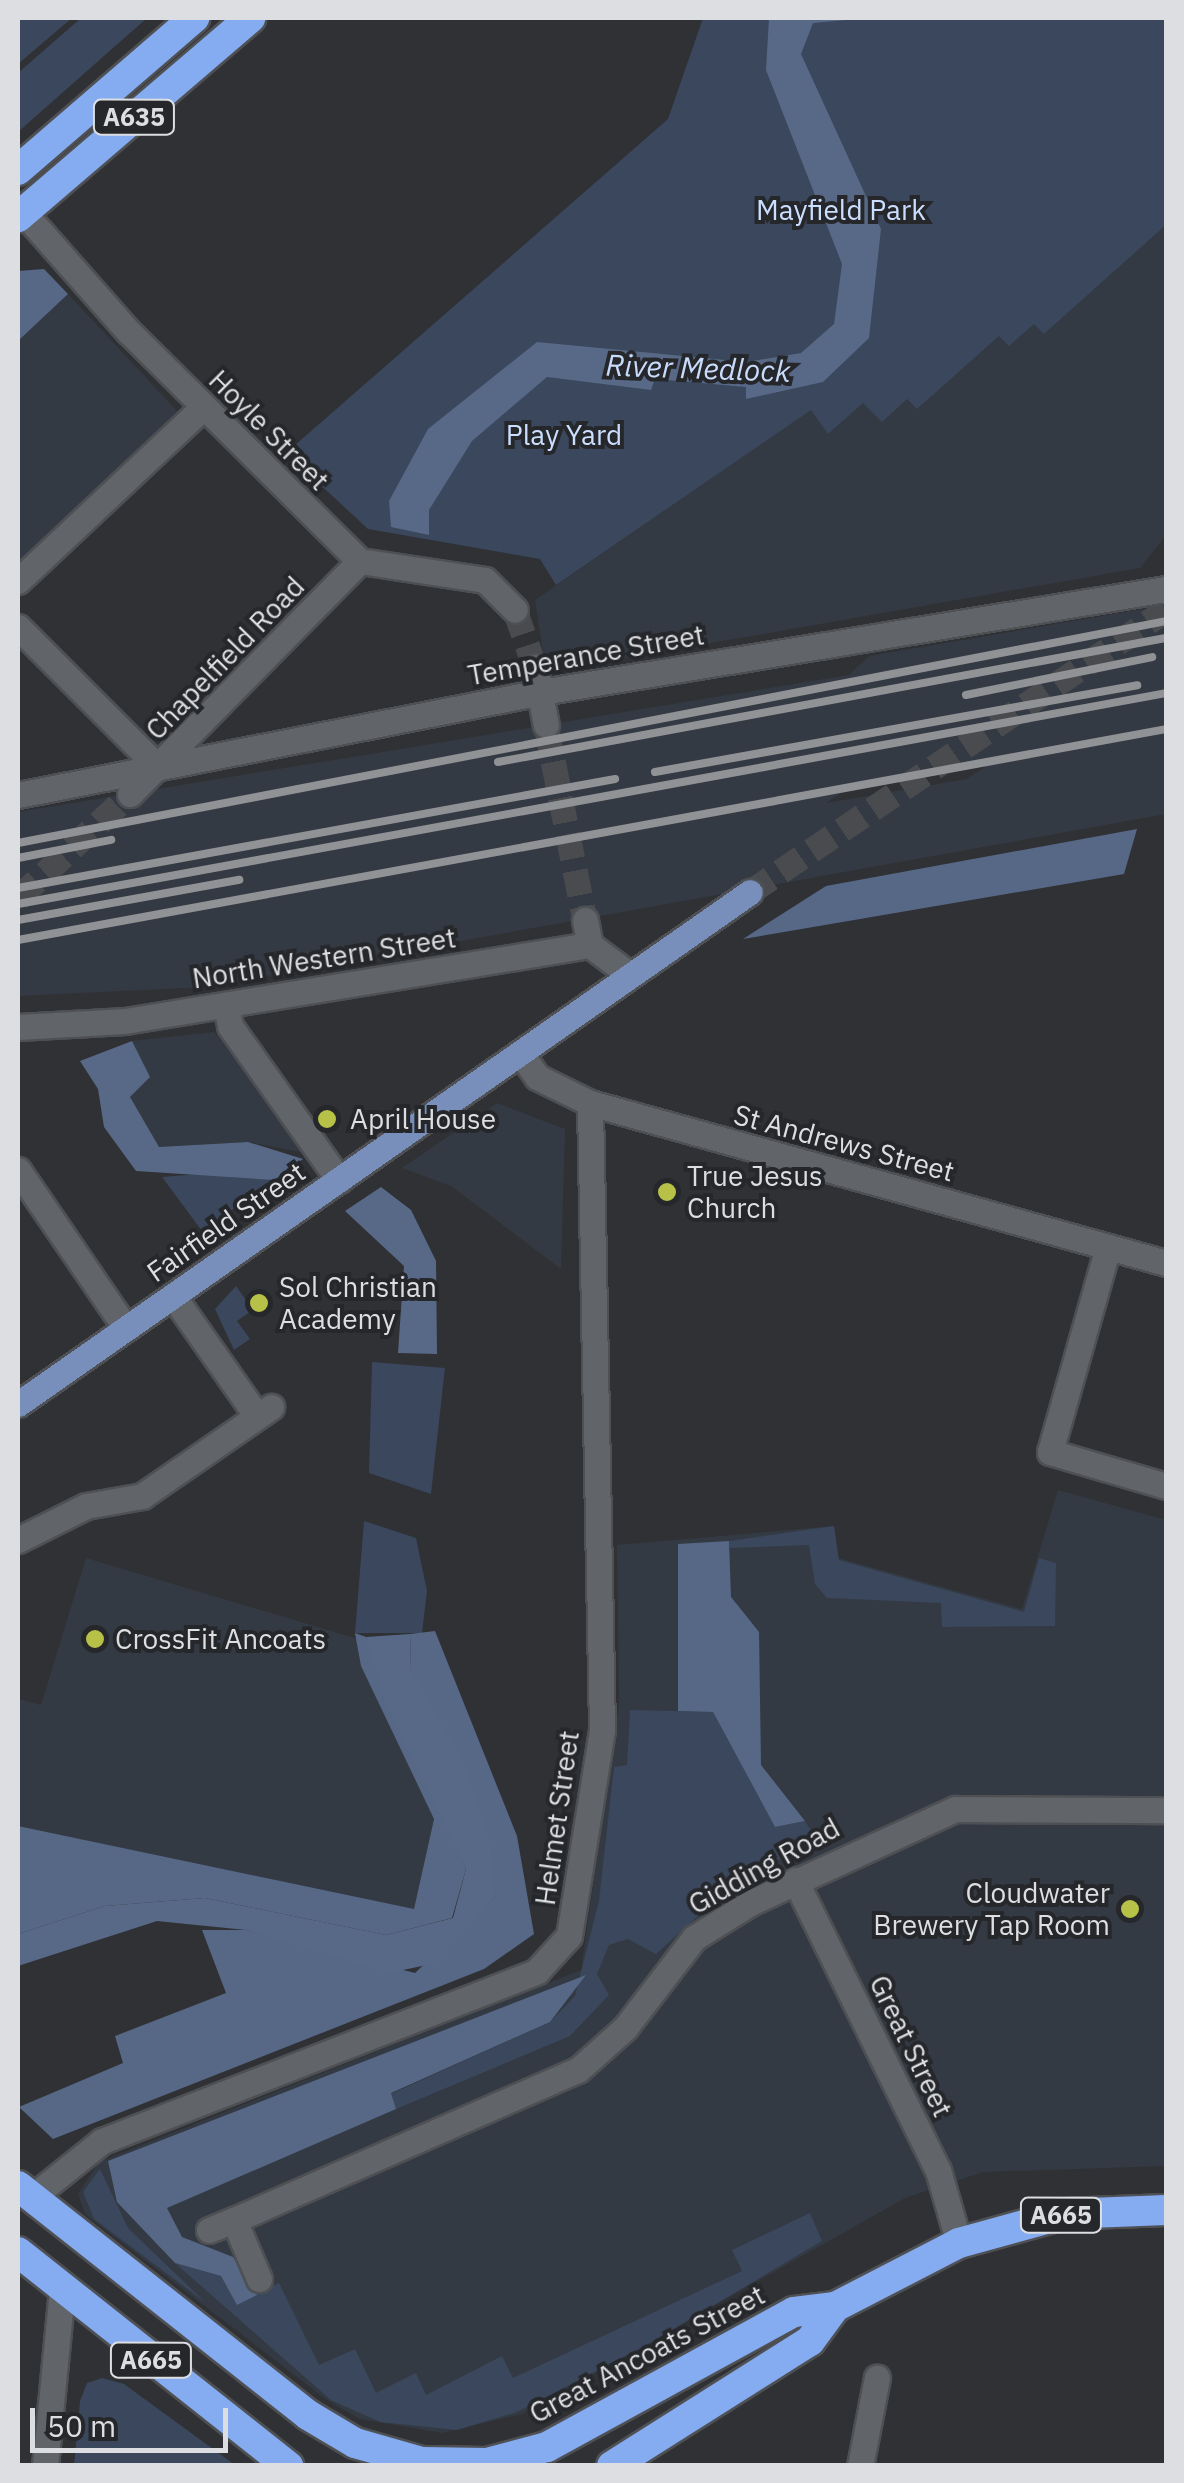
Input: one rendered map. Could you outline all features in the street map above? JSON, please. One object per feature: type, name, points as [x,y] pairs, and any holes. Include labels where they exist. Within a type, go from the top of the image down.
[{"type":"highway","name":"A635","points":[[18,170],[194,18]]},
{"type":"highway","name":"A635","points":[[20,215],[250,18]]},
{"type":"highway","name":"Great Ancoats Street","points":[[24,2192],[224,2356],[355,2443],[422,2462],[489,2464],[545,2456],[794,2312],[835,2307],[958,2243],[1064,2214],[1166,2210]]},
{"type":"highway","name":"A665","points":[[18,2252],[288,2466]]},
{"type":"highway","name":"Great Ancoats Street","points":[[612,2466],[810,2341],[835,2307]]},
{"type":"main road","name":"Fairfield Street","points":[[22,1397],[173,1296],[750,892]]},
{"type":"street","name":"Hoyle Street","points":[[20,215],[203,407],[360,561]]},
{"type":"street","points":[[18,581],[203,407]]},
{"type":"street","points":[[360,561],[485,580],[515,610]]},
{"type":"street","name":"Chapelfield Road","points":[[130,794],[360,561]]},
{"type":"street","name":"Temperance Street","points":[[18,795],[541,692],[1166,589]]},
{"type":"street","points":[[18,627],[159,768]]},
{"type":"street","points":[[535,666],[546,725]]},
{"type":"street","name":"North Western Street","points":[[29,1027],[226,1005],[588,933],[630,975]]},
{"type":"street","points":[[226,1005],[230,1026],[339,1180]]},
{"type":"street","points":[[18,1043],[29,1027]]},
{"type":"street","name":"St Andrews Street","points":[[521,1054],[537,1077],[590,1103],[1166,1263]]},
{"type":"street","name":"Helmet Street","points":[[24,2192],[102,2141],[536,1971],[569,1936],[602,1730],[590,1103]]},
{"type":"street","points":[[18,1170],[125,1327]]},
{"type":"street","points":[[1108,1247],[1050,1452],[1166,1486]]},
{"type":"street","points":[[18,1540],[100,1505],[142,1496],[264,1412],[173,1296]]},
{"type":"street","name":"Gidding Road","points":[[209,2230],[578,2070],[625,2028],[694,1938],[795,1880],[925,1818],[984,1803],[1166,1810]]},
{"type":"street","name":"Great Street","points":[[795,1880],[938,2170],[958,2243]]},
{"type":"street","points":[[234,2220],[259,2279]]},
{"type":"street","points":[[45,2466],[62,2289]]},
{"type":"street","points":[[860,2466],[877,2378]]},
{"type":"shaded area","points":[[1166,225],[1166,535],[1140,568],[546,672],[535,600],[812,409],[907,399],[917,408],[999,336],[1034,324],[1045,333]]},
{"type":"shaded area","points":[[44,269],[68,294],[18,341],[18,271]]},
{"type":"shaded area","points":[[68,294],[177,411],[18,566],[18,341]]},
{"type":"shaded area","points":[[1166,605],[1166,814],[206,987],[18,996],[18,812],[849,675],[869,656]],"holes":[[[986,766],[967,779],[826,803],[847,789]]]},
{"type":"shaded area","points":[[1137,829],[1124,874],[743,939],[826,886]]},
{"type":"shaded area","points":[[214,1032],[311,1154],[249,1142],[159,1147],[140,1123],[130,1097],[150,1077],[132,1041]]},
{"type":"shaded area","points":[[497,1103],[565,1129],[561,1269],[451,1186],[402,1168]]},
{"type":"shaded area","points":[[1058,1490],[1166,1520],[1166,2166],[983,2172],[905,2198],[522,2414],[442,2433],[360,2419],[327,2400],[85,2214],[78,2194],[99,2162],[581,1970],[619,1704],[617,1545],[834,1526],[838,1558],[1022,1609]]},
{"type":"shaded area","points":[[729,1541],[731,1597],[759,1632],[761,1765],[805,1821],[775,1827],[713,1712],[678,1711],[678,1544]]},
{"type":"shaded area","points":[[86,1558],[358,1639],[361,1666],[434,1819],[414,1910],[18,1826],[18,1699],[41,1705]]},
{"type":"shaded area","points":[[435,1631],[517,1836],[534,1934],[484,1969],[53,2139],[19,2107],[123,2063],[115,2036],[226,1993],[202,1930],[246,1930],[415,1973],[495,1897],[411,1671],[410,1634]]},
{"type":"shaded area","points":[[355,1633],[366,1637],[466,1869],[452,1918],[386,1935],[205,1898],[105,1906],[18,1934],[18,1826],[414,1909],[434,1819],[361,1666]]},
{"type":"shaded area","points":[[586,1975],[550,2022],[391,2093],[396,2109],[167,2208],[182,2237],[233,2257],[257,2295],[237,2305],[221,2276],[175,2263],[117,2202],[108,2161]]},
{"type":"green space","points":[[18,18],[72,18],[18,64]]},
{"type":"green space","points":[[81,18],[147,18],[18,132],[18,73]]},
{"type":"green space","name":"Mayfield Park","points":[[703,18],[1166,18],[1166,225],[1044,334],[1034,324],[1009,346],[999,336],[917,409],[907,399],[882,422],[863,403],[828,434],[811,410],[556,585],[540,559],[368,529],[286,453],[668,119]]},
{"type":"green space","points":[[223,1172],[274,1180],[202,1231],[162,1177]]},
{"type":"green space","points":[[236,1286],[253,1310],[237,1321],[250,1339],[234,1350],[215,1309]]},
{"type":"green space","points":[[372,1362],[445,1368],[431,1494],[369,1473]]},
{"type":"green space","points":[[364,1521],[416,1538],[427,1591],[422,1633],[355,1633]]},
{"type":"green space","points":[[834,1526],[839,1560],[1024,1612],[1039,1558],[1056,1563],[1055,1626],[942,1627],[941,1603],[827,1598],[815,1584],[809,1545],[730,1548],[729,1541]]},
{"type":"green space","points":[[630,1710],[713,1712],[775,1827],[805,1821],[815,1837],[721,1895],[656,1954],[628,1939],[609,1945],[597,1974],[609,1995],[570,2036],[396,2109],[391,2094],[550,2022],[575,1996],[599,1901],[614,1767],[627,1765]]},
{"type":"green space","points":[[100,2169],[128,2228],[206,2303],[94,2219],[83,2192]]},
{"type":"green space","points":[[810,2213],[822,2241],[645,2346],[517,2412],[457,2430],[380,2422],[331,2400],[175,2263],[221,2276],[237,2304],[279,2283],[319,2365],[355,2349],[376,2393],[416,2373],[426,2395],[502,2356],[513,2378],[742,2271],[732,2250]]},
{"type":"green space","points":[[102,2378],[124,2384],[235,2465],[74,2465],[80,2401],[87,2383]]},
{"type":"water","name":"River Medlock","points":[[769,18],[868,18],[813,23],[801,54],[881,229],[869,338],[823,382],[746,399],[746,387],[655,379],[651,390],[547,377],[472,441],[429,510],[429,535],[391,527],[389,501],[428,429],[537,342],[746,362],[801,353],[834,324],[842,264],[766,70]]},
{"type":"water","points":[[132,1041],[150,1077],[130,1097],[159,1147],[248,1142],[303,1159],[274,1180],[136,1171],[104,1127],[98,1089],[80,1061]]},
{"type":"water","points":[[381,1187],[411,1210],[436,1261],[437,1354],[398,1353],[404,1266],[345,1211]]},
{"type":"water","points":[[410,1634],[411,1671],[467,1769],[489,1838],[495,1897],[436,1963],[389,1973],[246,1930],[157,1921],[18,1966],[18,1934],[105,1906],[205,1898],[386,1935],[453,1918],[466,1869],[383,1697],[366,1637]]},
{"type":"tunnel","points":[[515,610],[535,667]]},
{"type":"tunnel","points":[[750,892],[1166,610]]},
{"type":"tunnel","points":[[546,725],[585,920]]},
{"type":"tunnel","points":[[18,898],[130,794]]},
{"type":"railway","points":[[18,843],[1166,621]]},
{"type":"railway","points":[[498,762],[1166,638]]},
{"type":"railway","points":[[966,695],[1152,657]]},
{"type":"railway","points":[[655,772],[1137,685]]},
{"type":"railway","points":[[18,904],[1166,693]]},
{"type":"railway","points":[[18,940],[1166,729]]},
{"type":"railway","points":[[18,888],[615,779]]},
{"type":"railway","points":[[18,858],[111,840]]},
{"type":"railway","points":[[18,920],[239,880]]},
{"type":"place","name":"April House","points":[[327,1119]]},
{"type":"place","name":"True Jesus Church","points":[[667,1192]]},
{"type":"place","name":"Sol Christian Academy","points":[[259,1303]]},
{"type":"place","name":"CrossFit Ancoats","points":[[95,1639]]},
{"type":"place","name":"Cloudwater Brewery Tap Room","points":[[1130,1909]]},
{"type":"park label","name":"Play Yard","points":[[564,435]]}]
